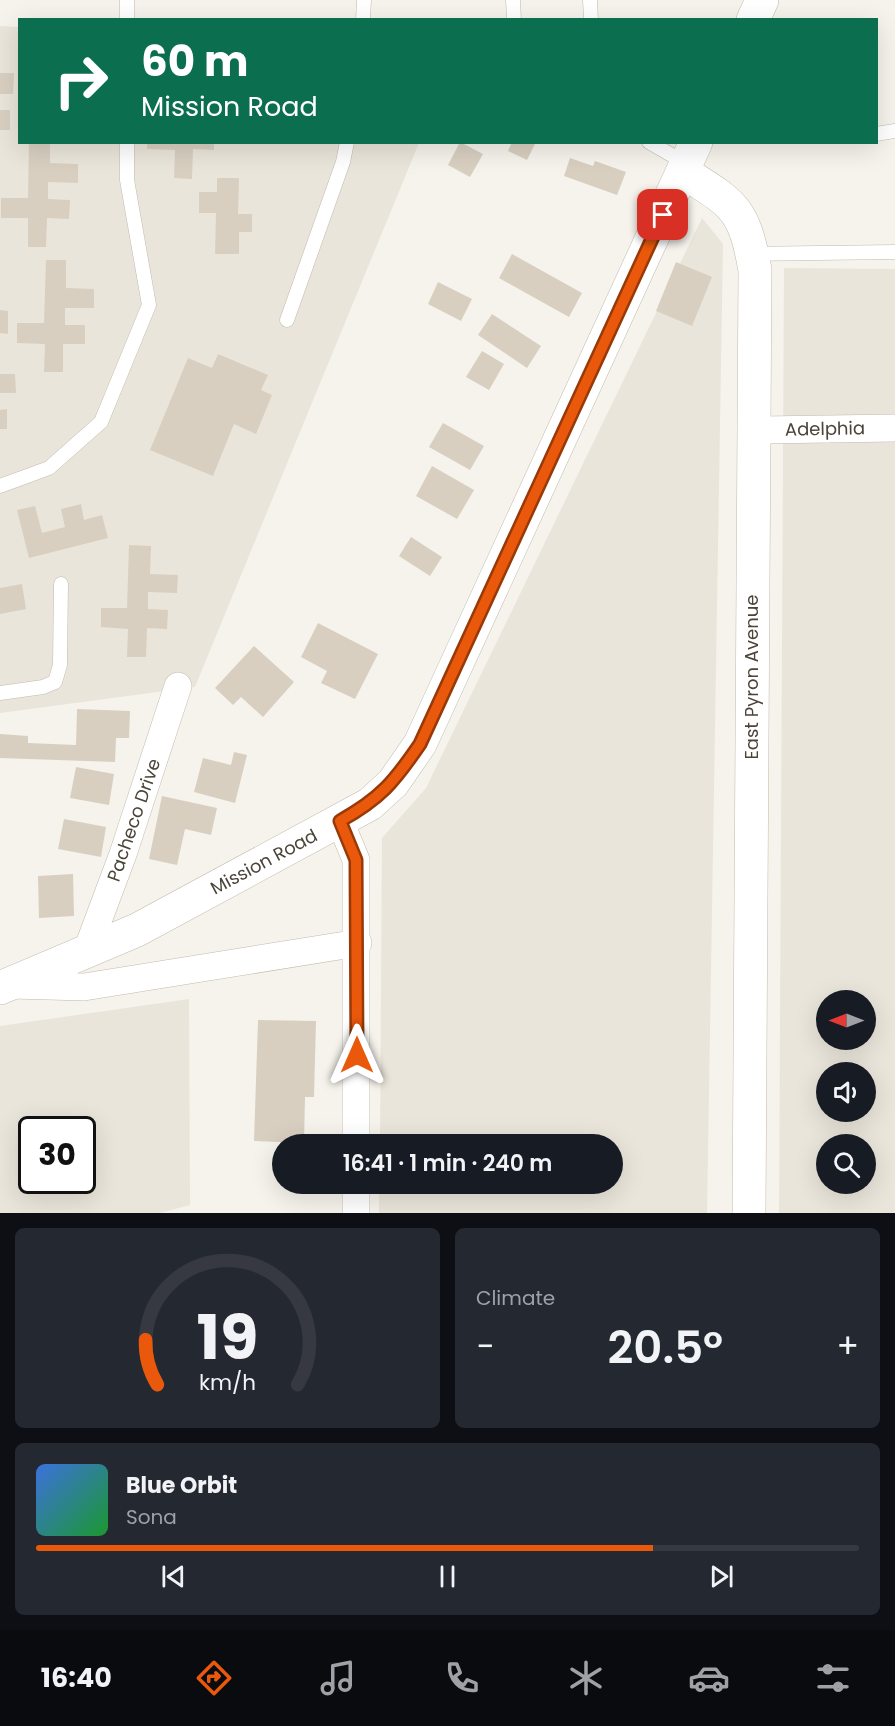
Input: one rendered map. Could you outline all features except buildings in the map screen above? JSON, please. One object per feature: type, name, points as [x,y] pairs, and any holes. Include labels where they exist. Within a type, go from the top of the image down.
[{"type":"street","points":[[754,18],[762,0]]},
{"type":"street","name":"East Pyron Avenue","points":[[689,159],[728,201],[748,231],[755,270],[748,1213]]},
{"type":"street","name":"Mission Road","points":[[3,987],[137,930],[370,804],[393,783],[420,744],[689,159]]},
{"type":"street","name":"Adelphia","points":[[754,430],[895,428]]},
{"type":"street","name":"Pacheco Drive","points":[[86,953],[123,854],[178,686]]},
{"type":"street","points":[[340,821],[356,860],[358,944],[356,1134]]},
{"type":"street","name":"Mission Road","points":[[3,987],[84,987],[358,944]]},
{"type":"street","points":[[356,1194],[356,1213]]},
{"type":"lane","points":[[127,0],[127,18]]},
{"type":"lane","points":[[363,18],[364,0]]},
{"type":"lane","points":[[513,0],[514,18]]},
{"type":"lane","points":[[590,0],[591,18]]},
{"type":"lane","points":[[878,134],[895,131]]},
{"type":"lane","points":[[0,486],[49,468],[101,422],[149,305],[127,180],[127,144]]},
{"type":"lane","points":[[287,320],[343,162],[347,144]]},
{"type":"lane","points":[[654,144],[689,159]]},
{"type":"lane","points":[[753,254],[895,252]]},
{"type":"lane","points":[[0,693],[43,687],[55,682],[60,665],[61,584]]},
{"type":"shaded area","points":[[0,26],[18,27],[18,144],[419,144],[195,687],[0,713]]},
{"type":"shaded area","points":[[702,218],[723,244],[707,1213],[379,1213],[379,1194],[623,1194],[623,1134],[380,1134],[382,838],[426,788]]},
{"type":"shaded area","points":[[784,268],[895,269],[895,1213],[779,1213]]},
{"type":"shaded area","points":[[189,999],[190,1205],[160,1213],[0,1213],[0,1026]]},
{"type":"route","points":[[357,1055],[356,860],[340,821],[370,804],[393,783],[420,744],[663,215]]}]
